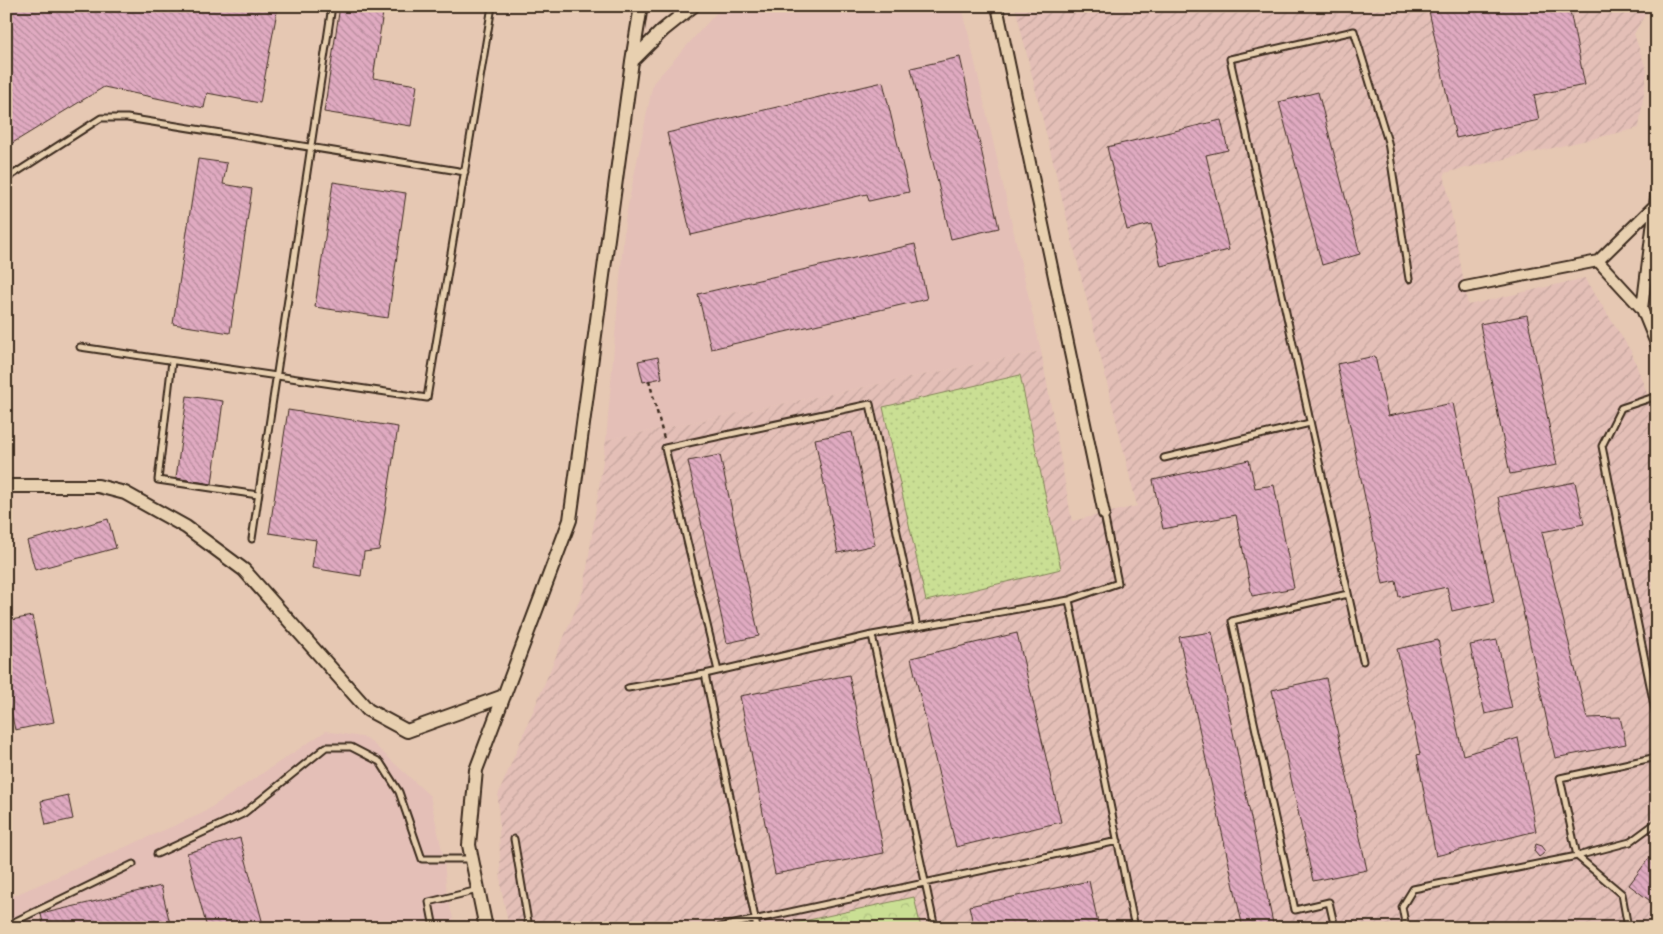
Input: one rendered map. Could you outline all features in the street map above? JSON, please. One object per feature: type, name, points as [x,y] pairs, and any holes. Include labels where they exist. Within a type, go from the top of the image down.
[{"type":"street","points":[[486,928],[469,845],[476,770],[570,520],[641,6]]},
{"type":"street","points":[[632,61],[663,30],[693,6]]},
{"type":"street","points":[[997,6],[1104,514]]},
{"type":"street","points":[[1642,309],[1657,189]]},
{"type":"street","points":[[1464,287],[1598,261],[1655,205]]},
{"type":"street","points":[[1598,261],[1642,309],[1657,346]]},
{"type":"street","points":[[6,486],[98,486],[125,494],[186,527],[244,570],[368,710],[407,731],[504,696]]},
{"type":"lane","points":[[252,539],[332,6]]},
{"type":"lane","points":[[80,347],[427,398],[492,6]]},
{"type":"lane","points":[[1363,661],[1230,59],[1354,31],[1388,142],[1409,279]]},
{"type":"lane","points":[[6,179],[101,118],[127,118],[465,172]]},
{"type":"lane","points":[[172,361],[158,480],[258,494]]},
{"type":"lane","points":[[1657,396],[1621,408],[1602,446],[1657,720]]},
{"type":"lane","points":[[718,671],[666,448],[870,404],[917,627]]},
{"type":"lane","points":[[1164,458],[1310,423]]},
{"type":"lane","points":[[628,688],[705,674],[872,635],[1069,600],[1118,583],[1104,514]]},
{"type":"lane","points":[[1335,928],[1329,902],[1295,910],[1232,621],[1348,594]]},
{"type":"lane","points":[[1069,600],[1135,928]]},
{"type":"lane","points":[[872,635],[935,928]]},
{"type":"lane","points":[[705,674],[757,928]]},
{"type":"lane","points":[[157,854],[243,814],[326,746],[351,747],[380,762],[399,792],[422,859],[472,860]]},
{"type":"lane","points":[[1628,928],[1622,894],[1577,856],[1560,778],[1657,757]]},
{"type":"lane","points":[[1406,928],[1402,907],[1413,889],[1577,856],[1630,842],[1657,822]]},
{"type":"lane","points":[[514,839],[529,928]]},
{"type":"lane","points":[[716,928],[1118,842]]},
{"type":"lane","points":[[18,928],[16,921],[133,864]]},
{"type":"lane","points":[[434,928],[429,902],[478,890]]},
{"type":"path","points":[[649,380],[663,435]]},
{"type":"shaded area","points":[[733,6],[962,6],[1041,351],[606,440],[625,220],[653,83],[719,10]]},
{"type":"shaded area","points":[[1015,6],[1650,6],[1634,34],[1647,71],[1639,128],[1444,173],[1468,305],[1585,278],[1632,353],[1657,421],[1657,460],[1652,461],[1657,486],[1657,928],[509,928],[501,888],[498,795],[584,589],[606,440],[1041,351],[1072,521],[1137,506]]},
{"type":"shaded area","points":[[326,731],[367,738],[430,796],[444,859],[447,897],[456,928],[6,928],[6,899],[201,814]]},
{"type":"green space","points":[[1020,375],[1061,569],[926,601],[883,407]]},
{"type":"green space","points":[[914,897],[921,928],[772,928]]},
{"type":"building","points":[[6,6],[278,6],[260,103],[207,93],[204,108],[104,87],[6,147]]},
{"type":"building","points":[[340,6],[384,6],[373,78],[417,85],[411,126],[324,112]]},
{"type":"building","points":[[1428,6],[1569,6],[1585,85],[1534,95],[1539,120],[1456,138]]},
{"type":"building","points":[[960,57],[999,228],[951,239],[911,68]]},
{"type":"building","points":[[883,82],[909,192],[869,201],[867,194],[691,235],[667,133]]},
{"type":"building","points":[[1318,92],[1360,254],[1322,265],[1279,102]]},
{"type":"building","points":[[1221,120],[1228,150],[1206,155],[1229,250],[1161,266],[1151,224],[1127,230],[1107,147]]},
{"type":"building","points":[[198,159],[227,163],[223,184],[252,189],[230,333],[173,324]]},
{"type":"building","points":[[333,182],[406,193],[388,318],[315,307]]},
{"type":"building","points":[[915,244],[927,299],[711,349],[698,294]]},
{"type":"building","points":[[1527,315],[1557,465],[1510,474],[1480,324]]},
{"type":"building","points":[[1375,356],[1388,416],[1453,403],[1494,602],[1452,611],[1447,587],[1399,597],[1396,581],[1383,584],[1337,364]]},
{"type":"building","points":[[658,357],[662,378],[643,382],[638,361]]},
{"type":"building","points":[[187,396],[223,401],[212,484],[176,478]]},
{"type":"building","points":[[288,410],[398,427],[379,550],[364,552],[361,576],[312,568],[316,540],[269,533]]},
{"type":"building","points":[[852,432],[875,545],[838,553],[815,439]]},
{"type":"building","points":[[720,455],[759,636],[727,643],[688,461]]},
{"type":"building","points":[[1249,460],[1255,488],[1274,485],[1294,588],[1252,596],[1236,515],[1163,529],[1153,480]]},
{"type":"building","points":[[1575,482],[1584,524],[1542,532],[1587,718],[1620,717],[1626,744],[1555,758],[1498,497]]},
{"type":"building","points":[[108,519],[116,548],[35,570],[27,541]]},
{"type":"building","points":[[32,616],[54,722],[15,730],[6,688],[6,621]]},
{"type":"building","points":[[1212,632],[1274,928],[1243,928],[1179,637]]},
{"type":"building","points":[[1017,633],[1061,822],[956,847],[911,658]]},
{"type":"building","points":[[1438,640],[1463,755],[1518,738],[1536,831],[1436,856],[1417,755],[1420,754],[1397,649]]},
{"type":"building","points":[[1497,640],[1512,708],[1485,714],[1470,645]]},
{"type":"building","points":[[849,675],[884,853],[775,874],[740,696]]},
{"type":"building","points":[[1326,678],[1367,870],[1313,881],[1272,690]]},
{"type":"building","points":[[68,795],[73,819],[46,825],[41,801]]},
{"type":"building","points":[[240,838],[264,928],[207,928],[187,853]]},
{"type":"building","points":[[1536,844],[1542,846],[1545,850],[1539,857],[1534,851]]},
{"type":"building","points":[[1649,858],[1657,864],[1657,906],[1629,885]]},
{"type":"building","points":[[1089,881],[1099,928],[974,928],[969,906]]},
{"type":"building","points":[[161,886],[171,928],[44,928],[41,914]]}]
